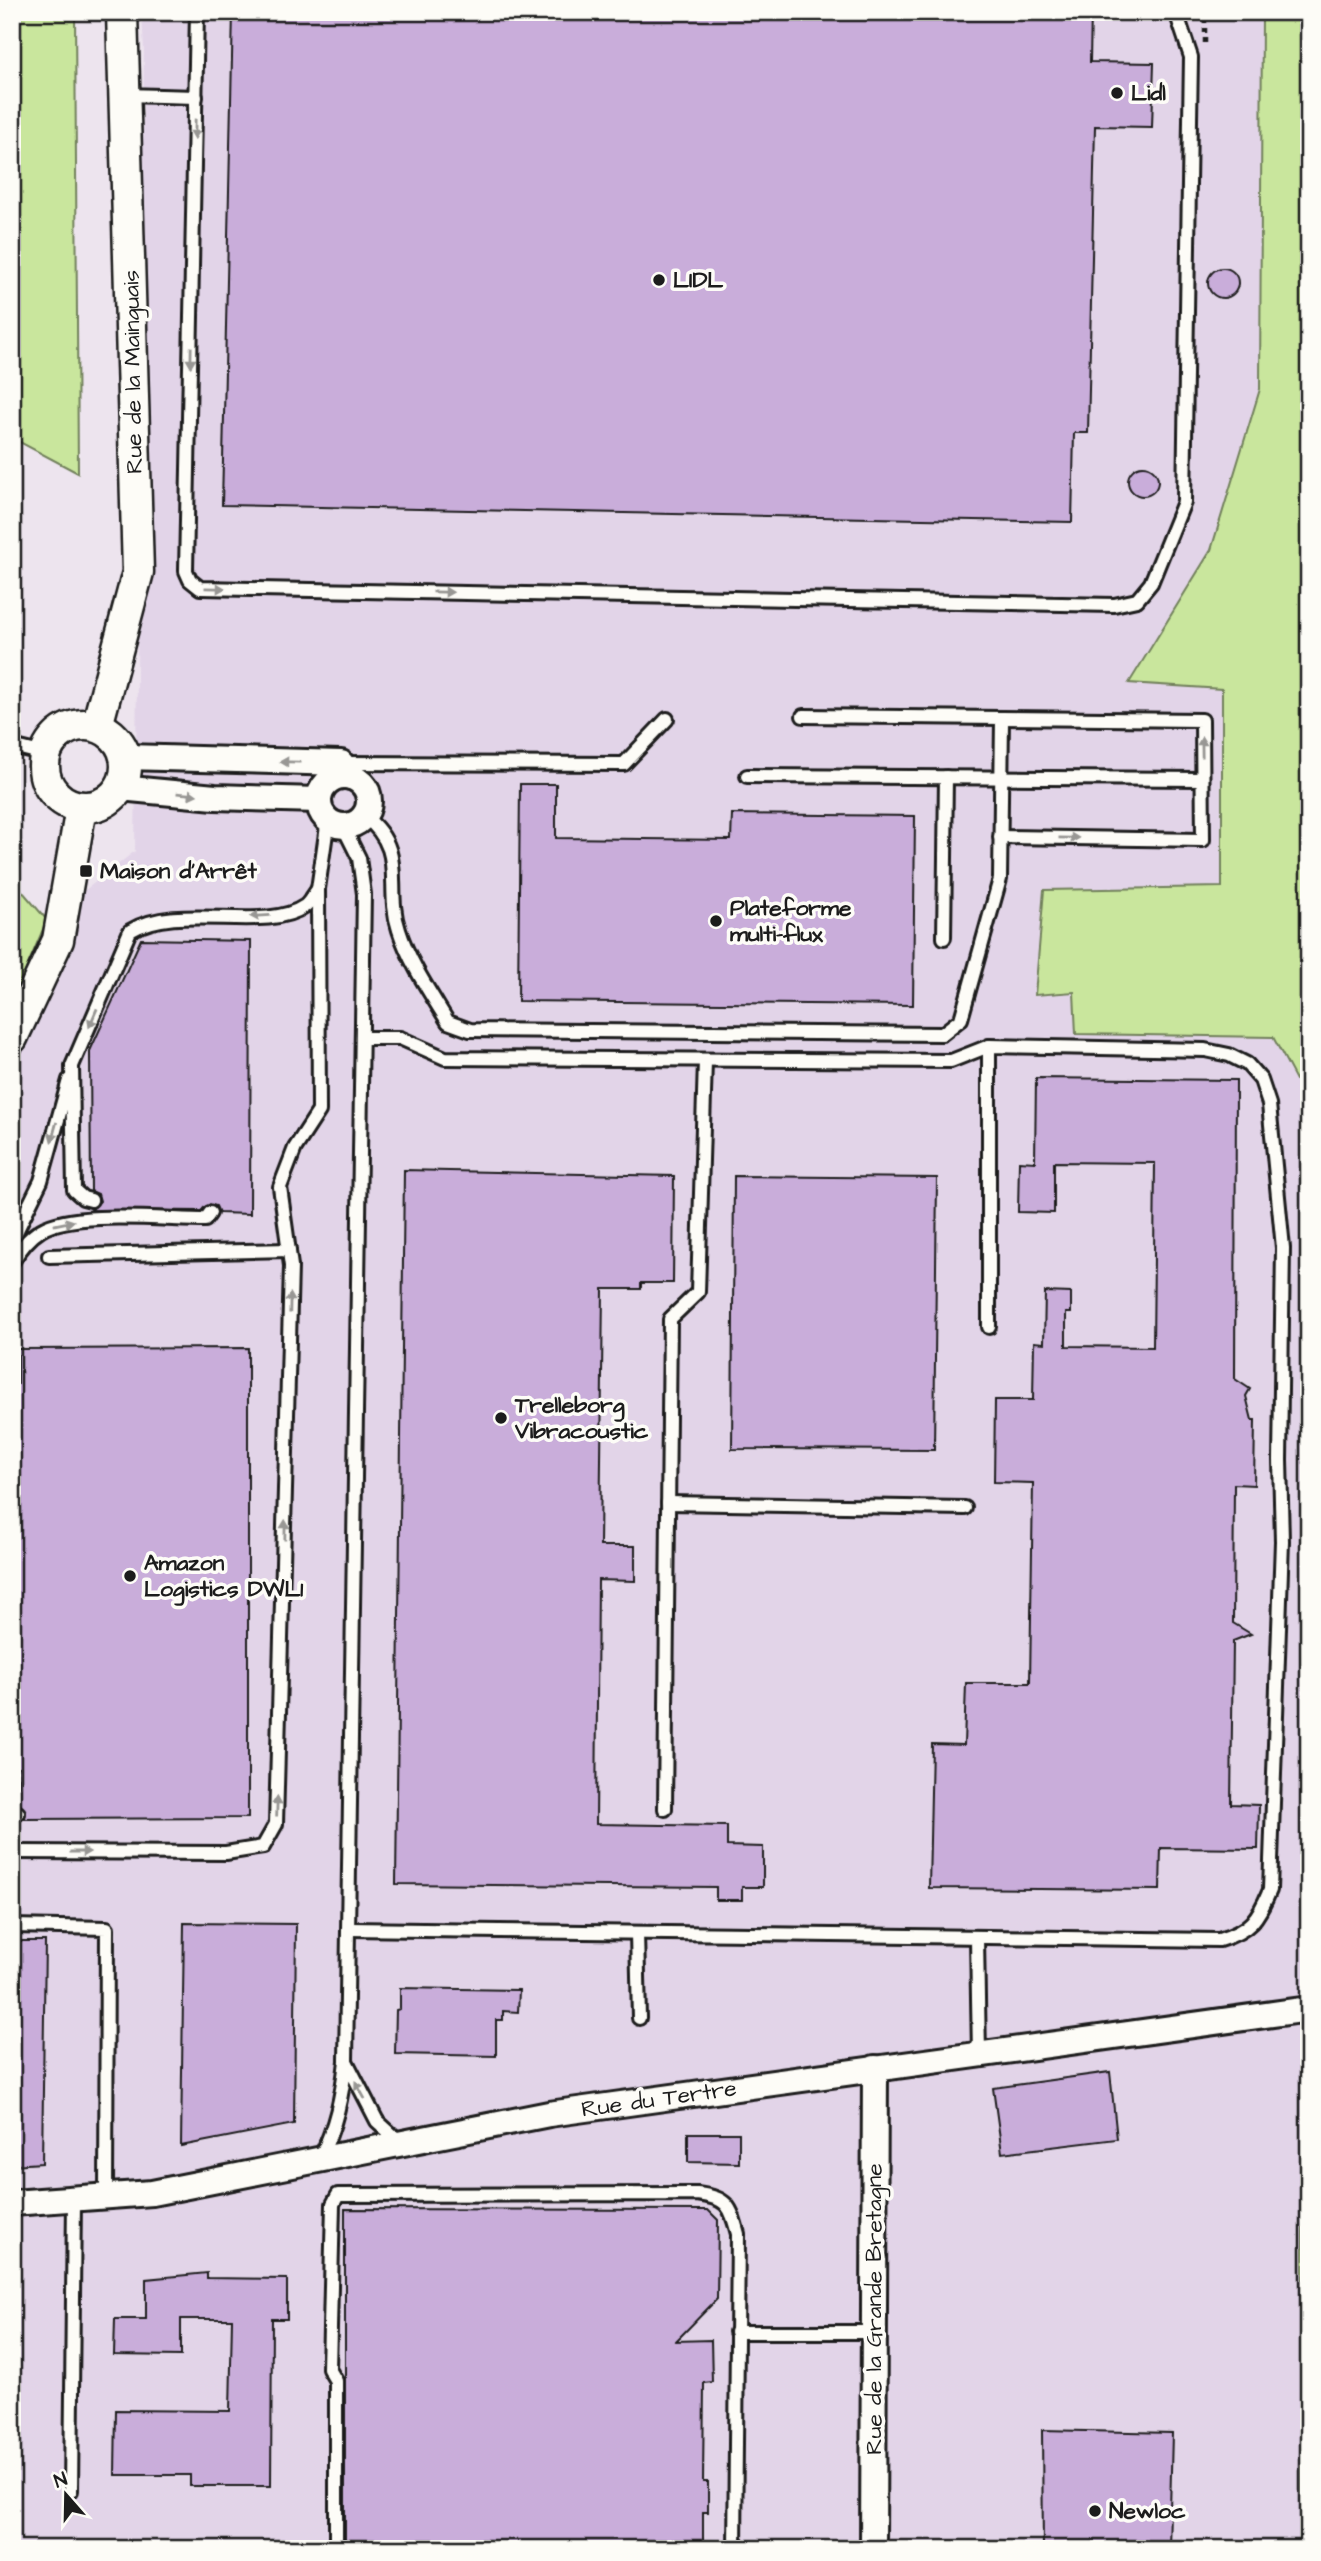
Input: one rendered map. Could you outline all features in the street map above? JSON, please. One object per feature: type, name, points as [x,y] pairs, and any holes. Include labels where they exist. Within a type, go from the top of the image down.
[{"type":"street","name":"Rue de la Mainguais","points":[[97,726],[138,572],[127,95],[122,12]]},
{"type":"street","points":[[97,726],[120,743],[126,757],[126,771],[120,788],[105,802],[81,808],[69,805],[50,789],[45,778],[45,754],[50,742],[71,727],[97,726]]},
{"type":"street","points":[[120,788],[215,797],[338,815],[368,809],[368,793],[346,770],[126,757]]},
{"type":"street","points":[[338,815],[327,783],[343,776],[346,770]]},
{"type":"street","points":[[12,1038],[58,940],[81,808]]},
{"type":"street","name":"Rue du Tertre","points":[[12,2203],[152,2193],[549,2114],[1309,2009]]},
{"type":"street","name":"Rue de la Grande Bretagne","points":[[873,2549],[875,2068]]},
{"type":"lane","points":[[197,12],[187,571],[190,580],[200,588],[1114,604],[1137,600],[1151,583],[1184,502],[1192,57],[1176,12]]},
{"type":"lane","points":[[127,95],[196,97]]},
{"type":"lane","points":[[803,716],[1202,720],[1203,839],[1000,837]]},
{"type":"lane","points":[[346,770],[624,764],[667,719]]},
{"type":"lane","points":[[338,815],[380,828],[388,842],[395,871],[395,913],[399,932],[448,1022],[470,1030],[942,1034],[951,1030],[961,1019],[1000,880],[1002,720]]},
{"type":"lane","points":[[12,746],[45,754]]},
{"type":"lane","points":[[747,776],[1202,779]]},
{"type":"lane","points":[[944,938],[946,777]]},
{"type":"lane","points":[[12,1852],[226,1853],[263,1847],[276,1824],[289,1250],[280,1187],[295,1148],[319,1111],[318,889],[338,815]]},
{"type":"lane","points":[[319,2160],[332,2135],[341,2102],[346,2061],[363,1038],[363,875],[359,858],[338,815]]},
{"type":"lane","points":[[12,1240],[41,1181],[72,1066],[130,931],[156,918],[283,914],[304,906],[318,889]]},
{"type":"lane","points":[[349,1929],[977,1939],[1219,1940],[1239,1934],[1259,1916],[1270,1889],[1282,1541],[1283,1248],[1269,1104],[1261,1080],[1247,1064],[1228,1055],[1205,1050],[989,1046],[951,1061],[445,1058],[400,1038],[363,1038]]},
{"type":"lane","points":[[989,1046],[989,1327]]},
{"type":"lane","points":[[665,1809],[670,1319],[698,1292],[705,1061]]},
{"type":"lane","points":[[72,1066],[74,1190],[83,1198],[91,1200]]},
{"type":"lane","points":[[12,1262],[27,1240],[43,1228],[57,1223],[85,1219],[205,1220],[210,1213]]},
{"type":"lane","points":[[48,1256],[289,1250]]},
{"type":"lane","points":[[668,1503],[965,1508]]},
{"type":"lane","points":[[12,1926],[107,1928],[106,2198]]},
{"type":"lane","points":[[637,1933],[639,2018]]},
{"type":"lane","points":[[977,1939],[979,2055]]},
{"type":"lane","points":[[346,2061],[377,2121],[401,2143]]},
{"type":"lane","points":[[336,2549],[336,2381],[329,2369],[334,2204],[338,2196],[716,2196],[727,2203],[738,2234],[735,2549]]},
{"type":"lane","points":[[71,2491],[74,2200]]},
{"type":"lane","points":[[736,2332],[875,2332]]},
{"type":"shaded area","points":[[142,12],[1262,12],[1260,389],[1211,550],[1130,683],[1222,689],[1222,887],[1309,1018],[1309,1982],[1303,2230],[1302,2549],[12,2549],[12,1002],[47,920],[135,851],[144,50]]},
{"type":"green space","points":[[12,12],[75,12],[78,473],[12,438]]},
{"type":"green space","points":[[1262,12],[1309,12],[1309,1080],[1296,1080],[1273,1037],[1076,1034],[1074,992],[1035,995],[1044,890],[1222,887],[1222,689],[1129,683],[1211,550],[1260,389]]},
{"type":"green space","points":[[16,884],[47,920],[12,1002],[12,892]]},
{"type":"green space","points":[[1309,2029],[1309,2549],[1302,2549],[1303,2230]]},
{"type":"building","name":"LIDL","points":[[233,12],[1091,12],[1090,62],[1154,63],[1152,127],[1095,126],[1088,433],[1074,433],[1072,522],[222,505]]},
{"type":"building","points":[[1223,268],[1234,272],[1238,283],[1234,294],[1223,298],[1212,294],[1208,283],[1212,272]]},
{"type":"building","points":[[1143,466],[1154,470],[1158,481],[1154,492],[1143,496],[1132,492],[1128,481],[1132,470]]},
{"type":"building","name":"Plateforme multi-flux","points":[[520,784],[556,784],[556,838],[731,840],[732,814],[915,816],[913,1005],[518,1001]]},
{"type":"building","points":[[141,939],[251,941],[250,1214],[219,1213],[216,1206],[210,1204],[201,1211],[91,1210],[100,1201],[98,1194],[91,1191],[90,1051]]},
{"type":"building","points":[[1036,1078],[1236,1080],[1235,1379],[1250,1389],[1246,1396],[1252,1420],[1255,1420],[1254,1485],[1234,1484],[1233,1623],[1251,1634],[1233,1641],[1231,1804],[1259,1805],[1258,1849],[1161,1848],[1160,1890],[929,1888],[932,1744],[964,1745],[966,1683],[1030,1683],[1033,1483],[994,1482],[995,1400],[1033,1400],[1034,1342],[1044,1343],[1045,1292],[1071,1293],[1071,1313],[1066,1313],[1066,1346],[1153,1347],[1155,1163],[1054,1162],[1054,1213],[1018,1212],[1019,1161],[1035,1162]]},
{"type":"building","name":"Trelleborg Vibracoustic","points":[[404,1170],[674,1176],[673,1283],[641,1283],[641,1289],[603,1289],[600,1546],[635,1546],[635,1581],[598,1580],[596,1824],[727,1826],[727,1846],[763,1847],[763,1887],[742,1887],[742,1900],[716,1900],[716,1887],[396,1884]]},
{"type":"building","points":[[734,1176],[937,1178],[934,1450],[732,1449]]},
{"type":"building","name":"Amazon Logistics DWL1","points":[[248,1348],[248,1818],[25,1819],[26,1811],[19,1804],[19,1767],[12,1767],[12,1384],[18,1384],[18,1349]]},
{"type":"building","points":[[184,1923],[296,1924],[294,2124],[181,2146]]},
{"type":"building","points":[[12,1941],[45,1941],[42,2163],[12,2165]]},
{"type":"building","points":[[400,1988],[519,1990],[518,2012],[503,2011],[503,2020],[496,2020],[496,2056],[395,2054],[396,2010],[400,2009]]},
{"type":"building","points":[[1110,2072],[1117,2139],[1002,2153],[993,2088]]},
{"type":"building","points":[[688,2133],[739,2133],[739,2163],[688,2162]]},
{"type":"building","points":[[345,2209],[708,2210],[718,2220],[717,2299],[676,2341],[711,2340],[712,2382],[704,2383],[703,2482],[708,2482],[708,2512],[703,2512],[703,2549],[345,2549]]},
{"type":"building","points":[[207,2273],[207,2278],[287,2279],[287,2319],[272,2319],[271,2486],[190,2486],[190,2475],[115,2475],[116,2410],[230,2411],[232,2319],[181,2319],[181,2356],[114,2355],[115,2319],[146,2319],[146,2279]]},
{"type":"building","points":[[1042,2430],[1172,2433],[1169,2549],[1043,2549]]},
{"type":"place","name":"Lidl","points":[[1117,93]]},
{"type":"place","name":"LIDL","points":[[659,280]]},
{"type":"place","name":"Maison d'Arrêt","points":[[86,871]]},
{"type":"place","name":"Plateforme multi-flux","points":[[716,921]]},
{"type":"place","name":"Trelleborg Vibracoustic","points":[[501,1418]]},
{"type":"place","name":"Amazon Logistics DWL1","points":[[130,1576]]},
{"type":"place","name":"Newloc","points":[[1095,2511]]}]
